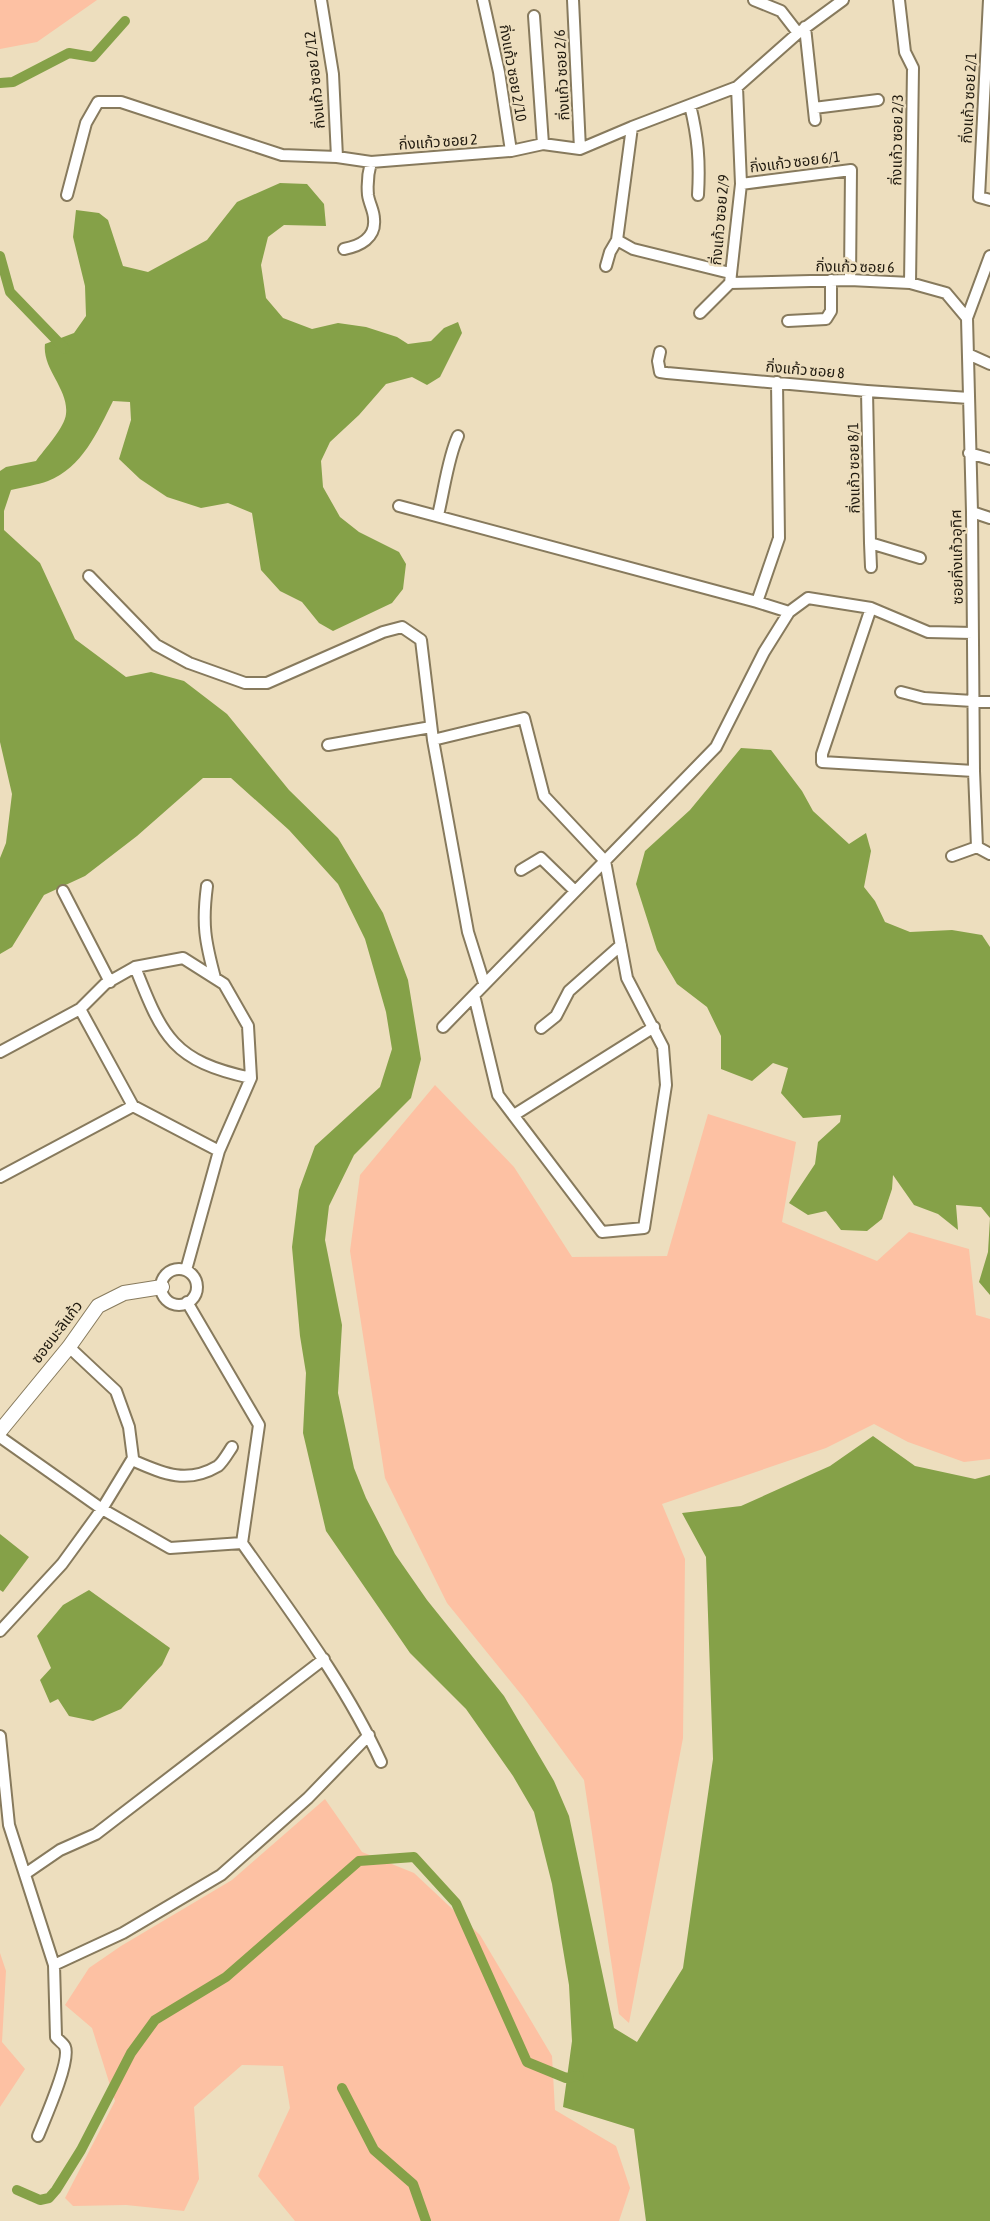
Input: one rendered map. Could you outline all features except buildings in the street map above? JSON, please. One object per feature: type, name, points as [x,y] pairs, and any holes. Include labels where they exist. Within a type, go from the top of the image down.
[{"type":"street","name":"กิ่งแก้ว ซอย 2/12","points":[[321,0],[333,74],[337,158]]},
{"type":"street","name":"กิ่งแก้ว ซอย 2/10","points":[[483,0],[499,72],[511,151]]},
{"type":"street","name":"กิ่งแก้ว ซอย 2/6","points":[[573,0],[580,149]]},
{"type":"street","points":[[754,0],[780,11],[801,30],[815,120]]},
{"type":"street","points":[[580,149],[736,87],[828,4],[843,0]]},
{"type":"street","name":"กิ่งแก้ว ซอย 2/3","points":[[899,0],[905,52],[913,68],[910,284]]},
{"type":"street","name":"กิ่งแก้ว ซอย 2/1","points":[[984,199],[989,0]]},
{"type":"street","points":[[534,16],[543,144]]},
{"type":"street","name":"กิ่งแก้ว ซอย 2/9","points":[[730,278],[741,184],[736,87]]},
{"type":"street","points":[[814,108],[878,100]]},
{"type":"street","name":"กิ่งแก้ว ซอย 2","points":[[67,195],[86,123],[98,102],[120,102],[282,155],[371,162],[511,151],[543,144],[580,149]]},
{"type":"street","points":[[690,105],[698,136],[698,195]]},
{"type":"street","points":[[606,266],[617,240],[632,127]]},
{"type":"street","points":[[344,249],[358,246],[367,240],[373,229],[374,218],[368,196],[367,175],[371,162]]},
{"type":"street","name":"กิ่งแก้ว ซอย 6/1","points":[[741,184],[851,170],[850,280]]},
{"type":"street","name":"กิ่งแก้ว ซอย 6","points":[[617,240],[633,249],[730,278],[850,280],[910,284],[946,293],[967,318]]},
{"type":"street","name":"ซอยกิ่งแก้วอุทิศ","points":[[977,847],[967,318],[990,255]]},
{"type":"street","points":[[700,313],[730,278]]},
{"type":"street","points":[[788,321],[826,319],[831,311],[831,280]]},
{"type":"street","name":"กิ่งแก้ว ซอย 8","points":[[660,352],[658,361],[660,372],[867,392],[969,398]]},
{"type":"street","points":[[968,354],[990,364]]},
{"type":"street","points":[[758,602],[779,538],[777,382]]},
{"type":"street","name":"กิ่งแก้ว ซอย 8/1","points":[[867,392],[871,567]]},
{"type":"street","points":[[438,515],[452,447],[458,436]]},
{"type":"street","points":[[969,453],[990,459]]},
{"type":"street","points":[[399,506],[789,612]]},
{"type":"street","points":[[972,512],[990,518]]},
{"type":"street","points":[[870,543],[920,558]]},
{"type":"street","points":[[89,576],[156,645],[189,663],[245,683],[267,682],[383,632],[402,627],[421,640],[430,727],[468,932],[484,983]]},
{"type":"street","points":[[443,1027],[716,747],[764,652],[789,612],[808,598],[871,608],[928,632],[973,633]]},
{"type":"street","points":[[871,608],[822,754],[822,762],[974,771]]},
{"type":"street","points":[[901,692],[924,698],[990,702]]},
{"type":"street","points":[[433,740],[524,718],[544,796],[605,861],[627,978],[663,1047],[666,1085],[644,1228],[602,1232],[498,1095],[474,995]]},
{"type":"street","points":[[328,745],[430,727]]},
{"type":"street","points":[[952,856],[977,847],[990,854]]},
{"type":"street","points":[[521,870],[541,858],[576,891]]},
{"type":"street","points":[[207,886],[203,918],[215,978]]},
{"type":"street","points":[[63,891],[110,981]]},
{"type":"street","points":[[541,1028],[556,1016],[569,991],[621,945]]},
{"type":"street","points":[[0,1052],[80,1009],[110,981],[135,967],[183,958],[224,984],[248,1026],[251,1078],[219,1151],[186,1270]]},
{"type":"street","points":[[135,967],[158,1020],[170,1040],[183,1053],[208,1066],[251,1078]]},
{"type":"street","points":[[80,1009],[133,1106],[219,1151]]},
{"type":"street","points":[[514,1115],[654,1027]]},
{"type":"street","points":[[0,1177],[133,1106]]},
{"type":"street","points":[[174,1269],[186,1270],[195,1278],[197,1289],[187,1302],[176,1304],[166,1298],[162,1287],[162,1281],[174,1269]]},
{"type":"street","name":"ซอยมะลิแก้ว","points":[[0,1431],[69,1347],[98,1306],[124,1293],[162,1287]]},
{"type":"street","points":[[187,1302],[259,1425],[242,1542],[324,1659],[369,1735],[381,1762]]},
{"type":"street","points":[[0,1631],[62,1564],[102,1509],[132,1460],[129,1427],[116,1391],[69,1347]]},
{"type":"street","points":[[0,1437],[102,1509],[170,1548],[242,1542]]},
{"type":"street","points":[[132,1460],[164,1474],[188,1477],[219,1465],[232,1447]]},
{"type":"street","points":[[25,1874],[60,1850],[96,1834],[188,1766],[324,1659]]},
{"type":"street","points":[[54,1965],[123,1933],[221,1875],[308,1798],[369,1735]]},
{"type":"street","points":[[0,1736],[9,1825],[54,1965],[56,2037],[65,2047],[66,2058],[60,2080],[38,2136]]},
{"type":"shaded area","points":[[0,0],[97,0],[37,42],[0,49]]},
{"type":"shaded area","points":[[280,183],[307,184],[324,204],[326,226],[284,225],[268,237],[261,265],[266,298],[283,318],[312,329],[338,323],[366,327],[397,337],[408,344],[431,341],[444,328],[458,322],[462,333],[440,377],[427,385],[412,377],[386,384],[359,415],[330,442],[321,461],[323,487],[340,517],[359,532],[399,552],[406,564],[403,589],[392,603],[333,631],[319,623],[302,602],[280,591],[261,570],[252,513],[228,503],[201,508],[167,497],[140,479],[119,459],[131,420],[130,402],[113,401],[88,447],[80,458],[60,475],[48,481],[11,490],[4,511],[4,530],[40,563],[75,639],[126,677],[151,672],[184,681],[227,714],[289,790],[338,838],[383,913],[408,980],[421,1059],[411,1098],[354,1155],[329,1206],[325,1240],[342,1325],[338,1393],[354,1468],[366,1498],[395,1554],[427,1600],[504,1696],[554,1781],[569,1816],[614,2028],[637,2042],[683,1968],[713,1759],[706,1557],[682,1513],[741,1506],[830,1466],[873,1436],[915,1466],[975,1479],[990,1475],[990,2221],[646,2221],[634,2129],[563,2107],[572,2041],[569,1985],[552,1884],[534,1812],[513,1776],[466,1709],[410,1653],[326,1531],[303,1433],[306,1373],[300,1336],[292,1247],[299,1190],[315,1146],[380,1087],[392,1049],[386,1012],[365,939],[338,884],[289,830],[231,778],[203,778],[137,836],[85,876],[44,895],[12,947],[0,954],[0,858],[6,843],[12,794],[0,742],[0,471],[6,467],[36,461],[65,419],[64,396],[47,362],[45,344],[74,333],[86,316],[85,286],[73,237],[76,210],[99,213],[108,220],[123,266],[148,272],[207,240],[237,202]]},
{"type":"shaded area","points":[[741,748],[771,750],[802,791],[813,811],[849,844],[866,833],[871,851],[864,887],[875,901],[885,922],[910,932],[952,930],[982,935],[990,947],[990,1218],[981,1207],[956,1205],[958,1230],[938,1214],[914,1205],[893,1175],[892,1189],[882,1219],[867,1231],[841,1230],[826,1211],[808,1215],[789,1203],[815,1164],[818,1142],[840,1122],[841,1115],[803,1118],[781,1093],[788,1068],[773,1063],[752,1081],[721,1069],[721,1036],[707,1007],[677,984],[657,950],[636,884],[645,851],[690,810]]},
{"type":"shaded area","points":[[435,1085],[514,1167],[572,1257],[667,1256],[708,1114],[796,1142],[782,1222],[877,1261],[909,1232],[969,1249],[976,1315],[990,1319],[990,1459],[964,1462],[908,1442],[874,1424],[826,1448],[662,1504],[685,1559],[683,1738],[629,2023],[619,2014],[584,1780],[524,1698],[447,1603],[385,1478],[350,1251],[360,1175]]},
{"type":"shaded area","points":[[990,1218],[990,1295],[979,1282],[988,1252]]},
{"type":"shaded area","points":[[0,1534],[29,1557],[3,1592],[0,1590]]},
{"type":"shaded area","points":[[89,1590],[170,1648],[162,1665],[121,1709],[93,1721],[69,1716],[58,1699],[50,1703],[40,1680],[51,1668],[37,1636],[63,1605]]},
{"type":"shaded area","points":[[325,1799],[362,1852],[414,1873],[480,1935],[552,2056],[555,2110],[616,2146],[630,2188],[619,2221],[295,2221],[258,2176],[290,2108],[283,2066],[242,2065],[194,2107],[199,2179],[184,2211],[126,2205],[73,2206],[65,2198],[115,2101],[92,2028],[65,2005],[89,1968],[121,1946],[232,1880]]},
{"type":"shaded area","points":[[0,1953],[6,1971],[2,2042],[25,2069],[0,2107]]},
{"type":"waterway","points":[[0,83],[13,82],[69,53],[93,57],[125,21]]},
{"type":"waterway","points":[[0,256],[10,292],[65,349]]},
{"type":"waterway","points":[[17,2190],[40,2200],[49,2198],[81,2150],[131,2053],[155,2020],[226,1977],[359,1861],[414,1857],[456,1903],[527,2062],[566,2078],[579,2076]]},
{"type":"waterway","points":[[342,2088],[374,2150],[413,2184],[426,2221]]}]
